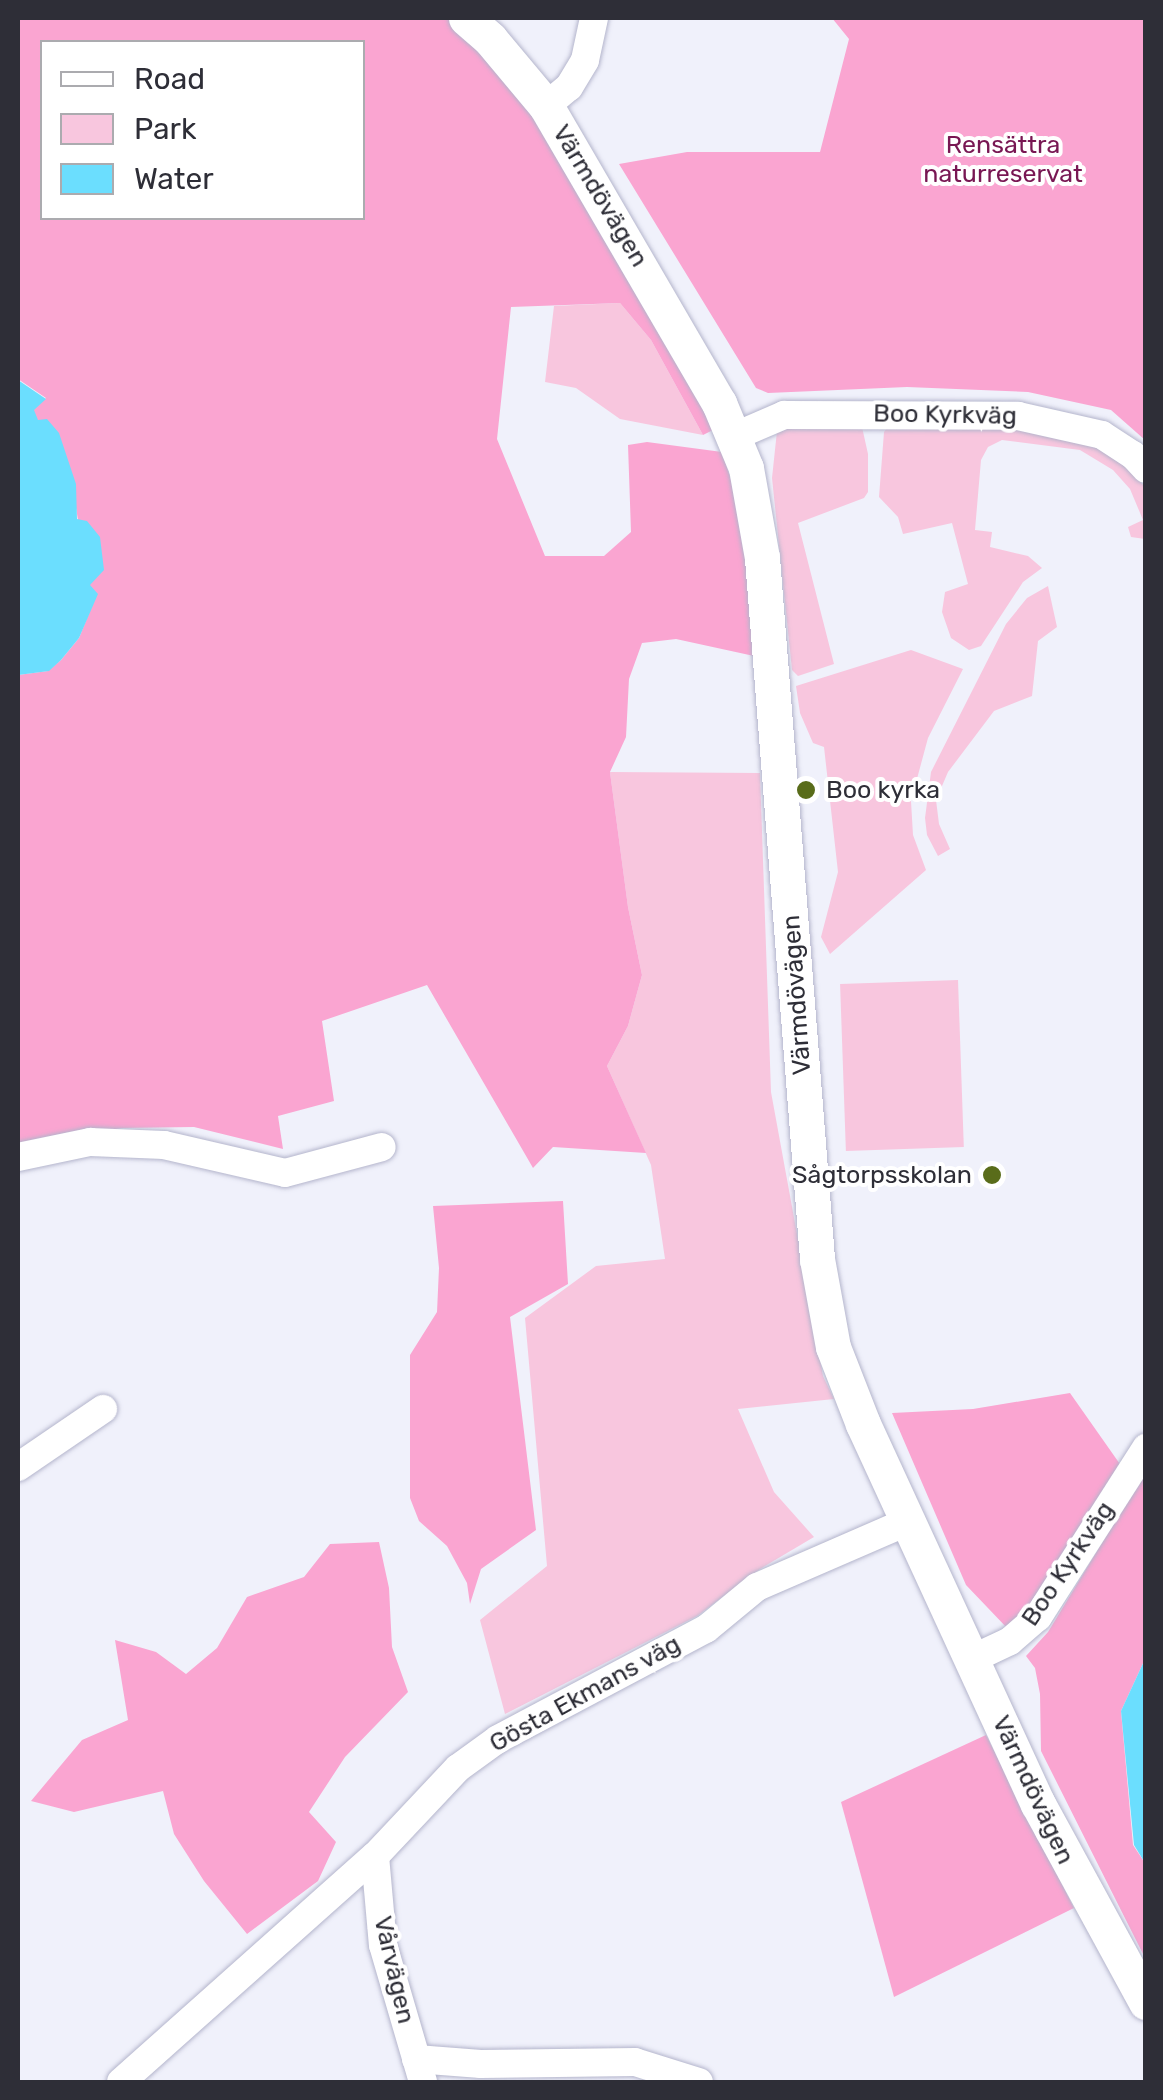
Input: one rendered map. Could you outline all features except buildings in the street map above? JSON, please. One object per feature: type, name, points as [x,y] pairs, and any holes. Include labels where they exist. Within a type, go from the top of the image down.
[{"type":"main road","name":"Värmdövägen","points":[[466,18],[490,39],[546,106],[671,317],[734,437],[749,480],[762,558],[824,1310],[843,1378],[1038,1804],[1140,1996],[1146,2031]]},
{"type":"street","points":[[546,106],[569,87],[585,60],[594,18]]},
{"type":"street","name":"Boo Kyrkväg","points":[[734,437],[784,415],[1018,416],[1102,434],[1146,469]]},
{"type":"street","points":[[18,1157],[90,1142],[164,1145],[285,1173],[382,1147]]},
{"type":"street","points":[[18,1468],[103,1409]]},
{"type":"street","name":"Boo Kyrkväg","points":[[972,1659],[1010,1642],[1038,1617],[1146,1448]]},
{"type":"street","name":"Gösta Ekmans väg","points":[[121,2082],[375,1856],[458,1768],[498,1739],[706,1629],[757,1587],[908,1521]]},
{"type":"street","name":"Vårvägen","points":[[375,1856],[383,1944],[419,2070]]},
{"type":"street","points":[[419,2070],[481,2064],[635,2062],[698,2082]]},
{"type":"green space","points":[[18,18],[448,18],[494,59],[553,141],[715,429],[703,435],[651,340],[620,303],[511,307],[497,439],[545,556],[604,556],[631,532],[628,445],[647,442],[722,452],[741,511],[754,656],[676,639],[642,643],[629,679],[626,737],[610,772],[628,907],[642,975],[628,1026],[607,1066],[646,1153],[553,1147],[533,1168],[427,985],[322,1021],[334,1101],[278,1116],[283,1149],[194,1127],[122,1128],[18,1144],[18,675],[48,671],[61,660],[79,638],[97,594],[89,585],[76,508],[33,410],[46,398],[18,379]]},
{"type":"green space","name":"Rensättra naturreservat","points":[[832,18],[1145,18],[1145,440],[1111,410],[1028,392],[907,387],[768,393],[756,388],[619,164],[687,152],[820,152],[849,39]]},
{"type":"green space","points":[[620,303],[651,340],[703,435],[620,419],[576,388],[545,382],[554,306]]},
{"type":"green space","points":[[890,423],[1058,431],[1112,452],[1145,487],[1145,539],[1131,537],[1128,527],[1143,520],[1130,489],[1113,470],[1080,450],[1002,440],[988,447],[981,460],[975,530],[992,532],[990,547],[1028,556],[1042,568],[1023,582],[981,646],[969,650],[951,638],[942,612],[945,592],[968,584],[952,523],[903,534],[898,517],[879,497],[884,432]]},
{"type":"green space","points":[[785,427],[862,427],[868,454],[868,492],[864,498],[798,523],[834,664],[798,676],[792,670],[772,478],[777,431]]},
{"type":"green space","points":[[1048,586],[1057,627],[1038,641],[1032,696],[994,711],[948,772],[936,800],[939,824],[950,849],[938,856],[927,835],[925,818],[931,772],[1006,624],[1027,598]]},
{"type":"green space","points":[[911,650],[963,669],[928,738],[911,801],[913,835],[926,870],[830,954],[821,937],[838,872],[824,747],[813,743],[800,713],[796,686]]},
{"type":"green space","points":[[610,772],[760,773],[771,1092],[823,1376],[834,1399],[738,1409],[774,1492],[814,1537],[760,1569],[697,1616],[505,1714],[480,1620],[547,1566],[525,1318],[596,1266],[665,1259],[651,1165],[607,1066],[628,1026],[642,975],[628,907]]},
{"type":"green space","points":[[958,980],[964,1147],[846,1151],[840,984]]},
{"type":"green space","points":[[563,1201],[568,1284],[510,1317],[536,1530],[481,1569],[470,1604],[467,1583],[447,1546],[419,1521],[410,1498],[410,1355],[437,1312],[439,1268],[433,1206]]},
{"type":"green space","points":[[1070,1393],[1122,1467],[1030,1609],[1008,1629],[966,1585],[892,1413],[973,1409]]},
{"type":"green space","points":[[1145,1472],[1145,1659],[1121,1711],[1133,1845],[1145,1863],[1145,1958],[1041,1751],[1040,1694],[1035,1668],[1026,1656],[1048,1632]]},
{"type":"green space","points":[[379,1542],[389,1588],[392,1647],[408,1692],[345,1757],[309,1812],[336,1842],[318,1881],[247,1934],[204,1881],[174,1834],[163,1791],[74,1812],[31,1801],[82,1740],[128,1720],[115,1640],[156,1652],[186,1674],[217,1648],[247,1597],[304,1577],[330,1544]]},
{"type":"green space","points":[[986,1735],[1074,1908],[894,1997],[841,1802]]},
{"type":"water","points":[[18,380],[46,399],[34,410],[38,420],[47,419],[59,433],[76,484],[77,519],[87,521],[100,537],[104,570],[90,585],[98,594],[79,638],[61,660],[49,671],[18,675]]},
{"type":"water","points":[[1145,1659],[1146,1863],[1134,1845],[1121,1711]]},
{"type":"place","name":"Boo kyrka","points":[[806,790]]},
{"type":"place","name":"Sågtorpsskolan","points":[[992,1175]]}]
